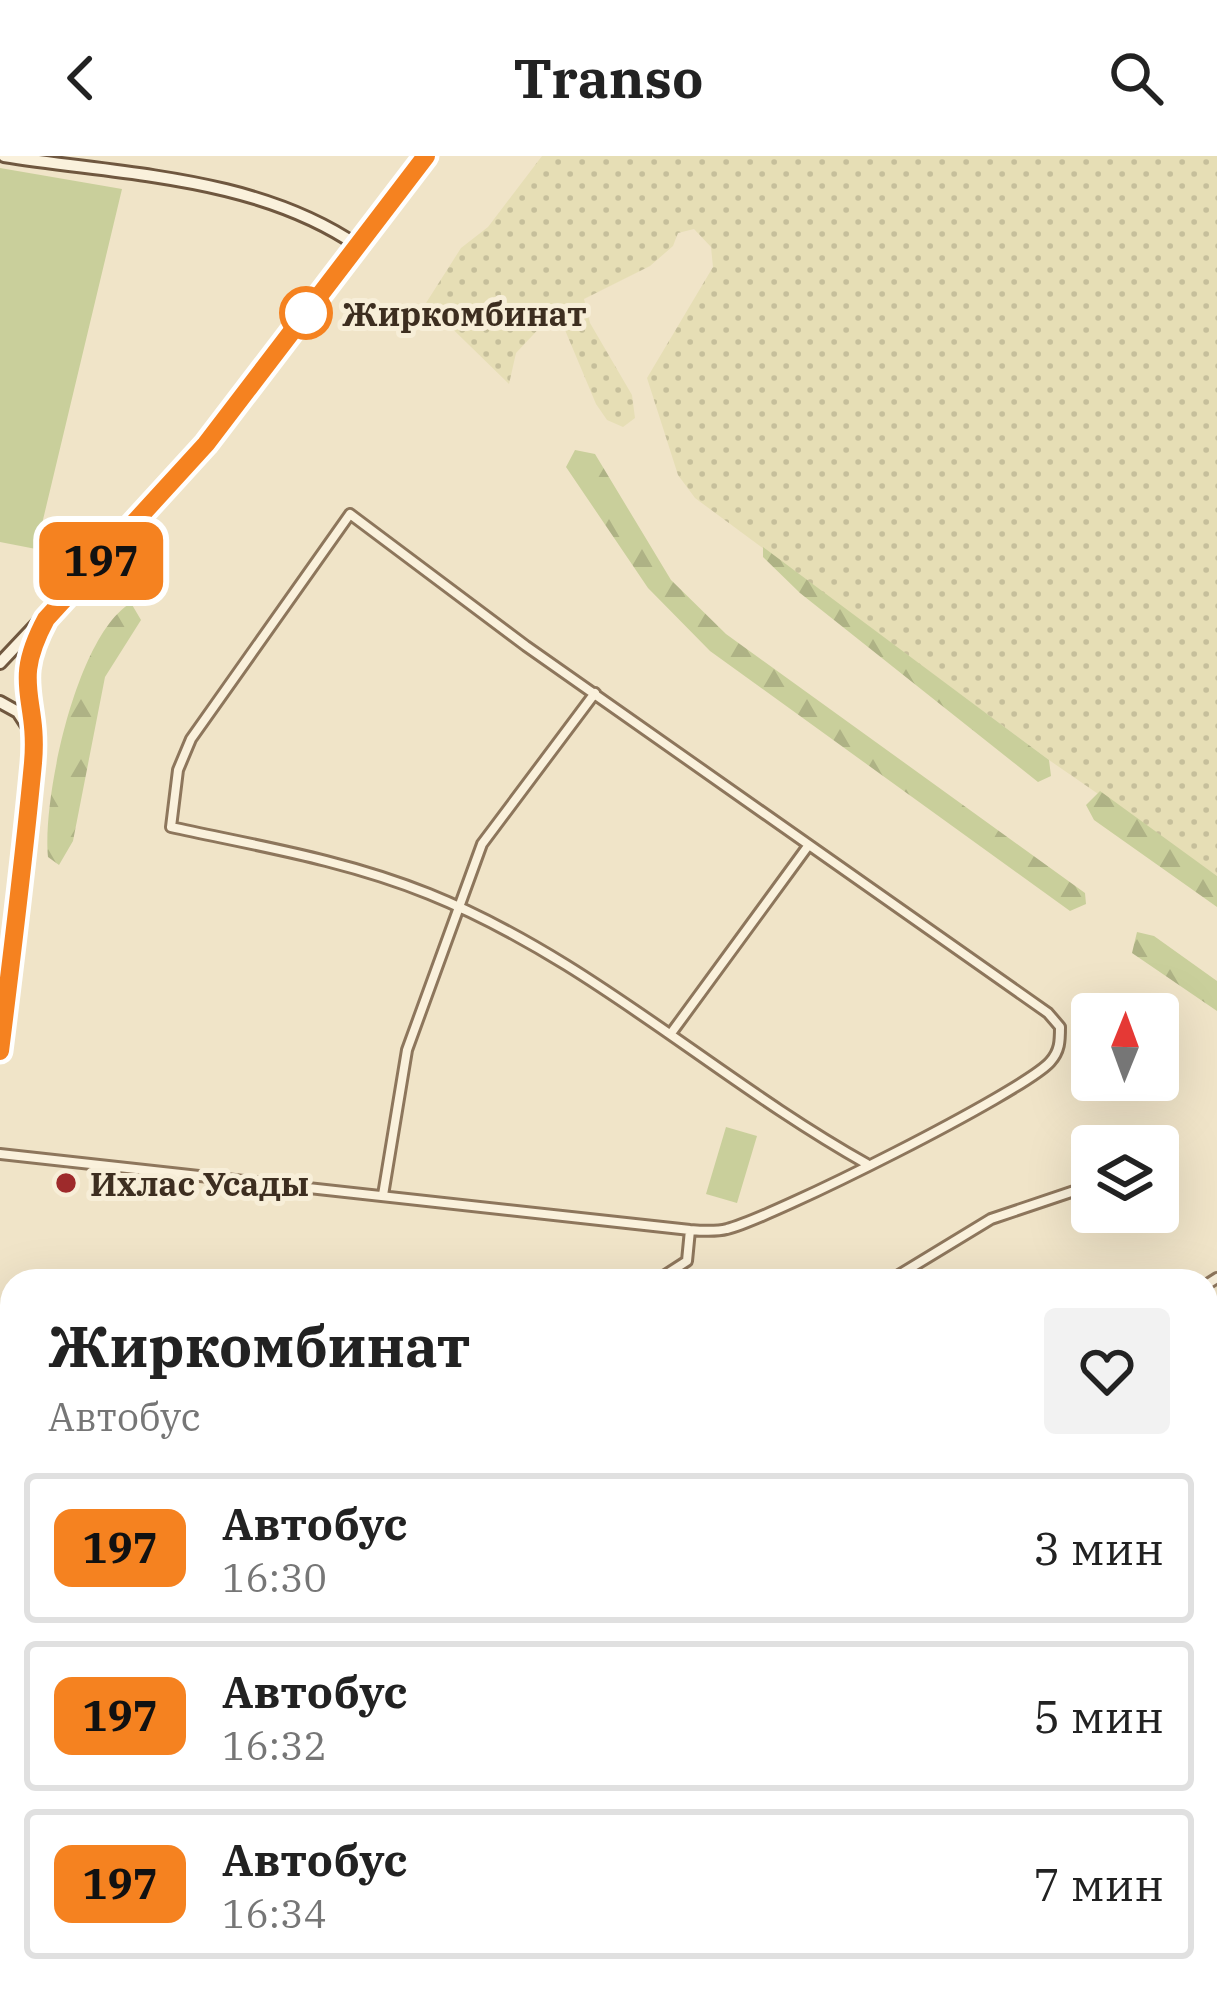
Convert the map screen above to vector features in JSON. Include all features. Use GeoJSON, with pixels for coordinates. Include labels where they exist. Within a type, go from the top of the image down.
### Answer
{"type":"FeatureCollection","features":[{"type":"Feature","properties":{"kind":"street"},"geometry":{"type":"LineString","coordinates":[[4,156],[260,197],[324,223],[358,246]]}},
{"type":"Feature","properties":{"kind":"street"},"geometry":{"type":"LineString","coordinates":[[0,663],[206,444],[426,156]]}},
{"type":"Feature","properties":{"kind":"street"},"geometry":{"type":"LineString","coordinates":[[0,1154],[690,1230],[727,1229],[867,1164],[1031,1076],[1060,1045],[1060,1027],[1048,1013],[808,846],[350,514],[190,739],[178,770],[171,826],[315,856],[457,907],[534,946],[672,1032],[867,1164]]}},
{"type":"Feature","properties":{"kind":"street"},"geometry":{"type":"LineString","coordinates":[[0,1051],[33,735],[25,662],[46,619]]}},
{"type":"Feature","properties":{"kind":"street"},"geometry":{"type":"LineString","coordinates":[[383,1195],[406,1050],[482,844],[595,693]]}},
{"type":"Feature","properties":{"kind":"street"},"geometry":{"type":"LineString","coordinates":[[0,702],[18,712],[33,735]]}},
{"type":"Feature","properties":{"kind":"street"},"geometry":{"type":"LineString","coordinates":[[672,1032],[808,846]]}},
{"type":"Feature","properties":{"kind":"street"},"geometry":{"type":"LineString","coordinates":[[909,1269],[991,1219],[1071,1192]]}},
{"type":"Feature","properties":{"kind":"street"},"geometry":{"type":"LineString","coordinates":[[676,1269],[687,1262],[690,1230]]}},
{"type":"Feature","properties":{"kind":"shaded area"},"geometry":{"type":"Polygon","coordinates":[[[542,156],[1217,156],[1217,876],[1049,760],[695,498],[678,475],[647,378],[713,267],[711,247],[694,229],[678,233],[673,246],[650,266],[584,299],[590,323],[632,395],[635,418],[623,427],[607,420],[596,404],[560,318],[548,319],[516,353],[509,384],[426,303],[461,248],[488,227],[542,156]]]}},
{"type":"Feature","properties":{"kind":"green space"},"geometry":{"type":"Polygon","coordinates":[[[0,168],[122,189],[36,549],[0,542],[0,168]]]}},
{"type":"Feature","properties":{"kind":"green space"},"geometry":{"type":"Polygon","coordinates":[[[575,450],[595,454],[671,580],[726,634],[1085,893],[1086,904],[1070,911],[710,651],[648,588],[566,467],[575,450]]]}},
{"type":"Feature","properties":{"kind":"green space"},"geometry":{"type":"Polygon","coordinates":[[[763,547],[1049,760],[1051,776],[1038,782],[800,593],[763,557],[763,547]]]}},
{"type":"Feature","properties":{"kind":"green space"},"geometry":{"type":"Polygon","coordinates":[[[131,603],[141,620],[105,677],[73,841],[59,865],[48,857],[48,830],[67,720],[94,647],[112,620],[131,603]]]}},
{"type":"Feature","properties":{"kind":"green space"},"geometry":{"type":"Polygon","coordinates":[[[1100,791],[1217,876],[1217,907],[1094,820],[1086,805],[1100,791]]]}},
{"type":"Feature","properties":{"kind":"green space"},"geometry":{"type":"Polygon","coordinates":[[[1137,932],[1154,936],[1217,981],[1217,1011],[1132,953],[1137,932]]]}},
{"type":"Feature","properties":{"kind":"green space"},"geometry":{"type":"Polygon","coordinates":[[[726,1127],[757,1136],[737,1203],[706,1194],[726,1127]]]}},
{"type":"Feature","properties":{"kind":"bus line","name":"197"},"geometry":{"type":"LineString","coordinates":[[0,1051],[33,760],[25,671],[30,648],[46,619],[235,408],[426,156]]}},
{"type":"Feature","properties":{"kind":"place","name":"Жиркомбинат"},"geometry":{"type":"Point","coordinates":[306,313]}},
{"type":"Feature","properties":{"kind":"place","name":"Ихлас Усады"},"geometry":{"type":"Point","coordinates":[66,1183]}}]}
